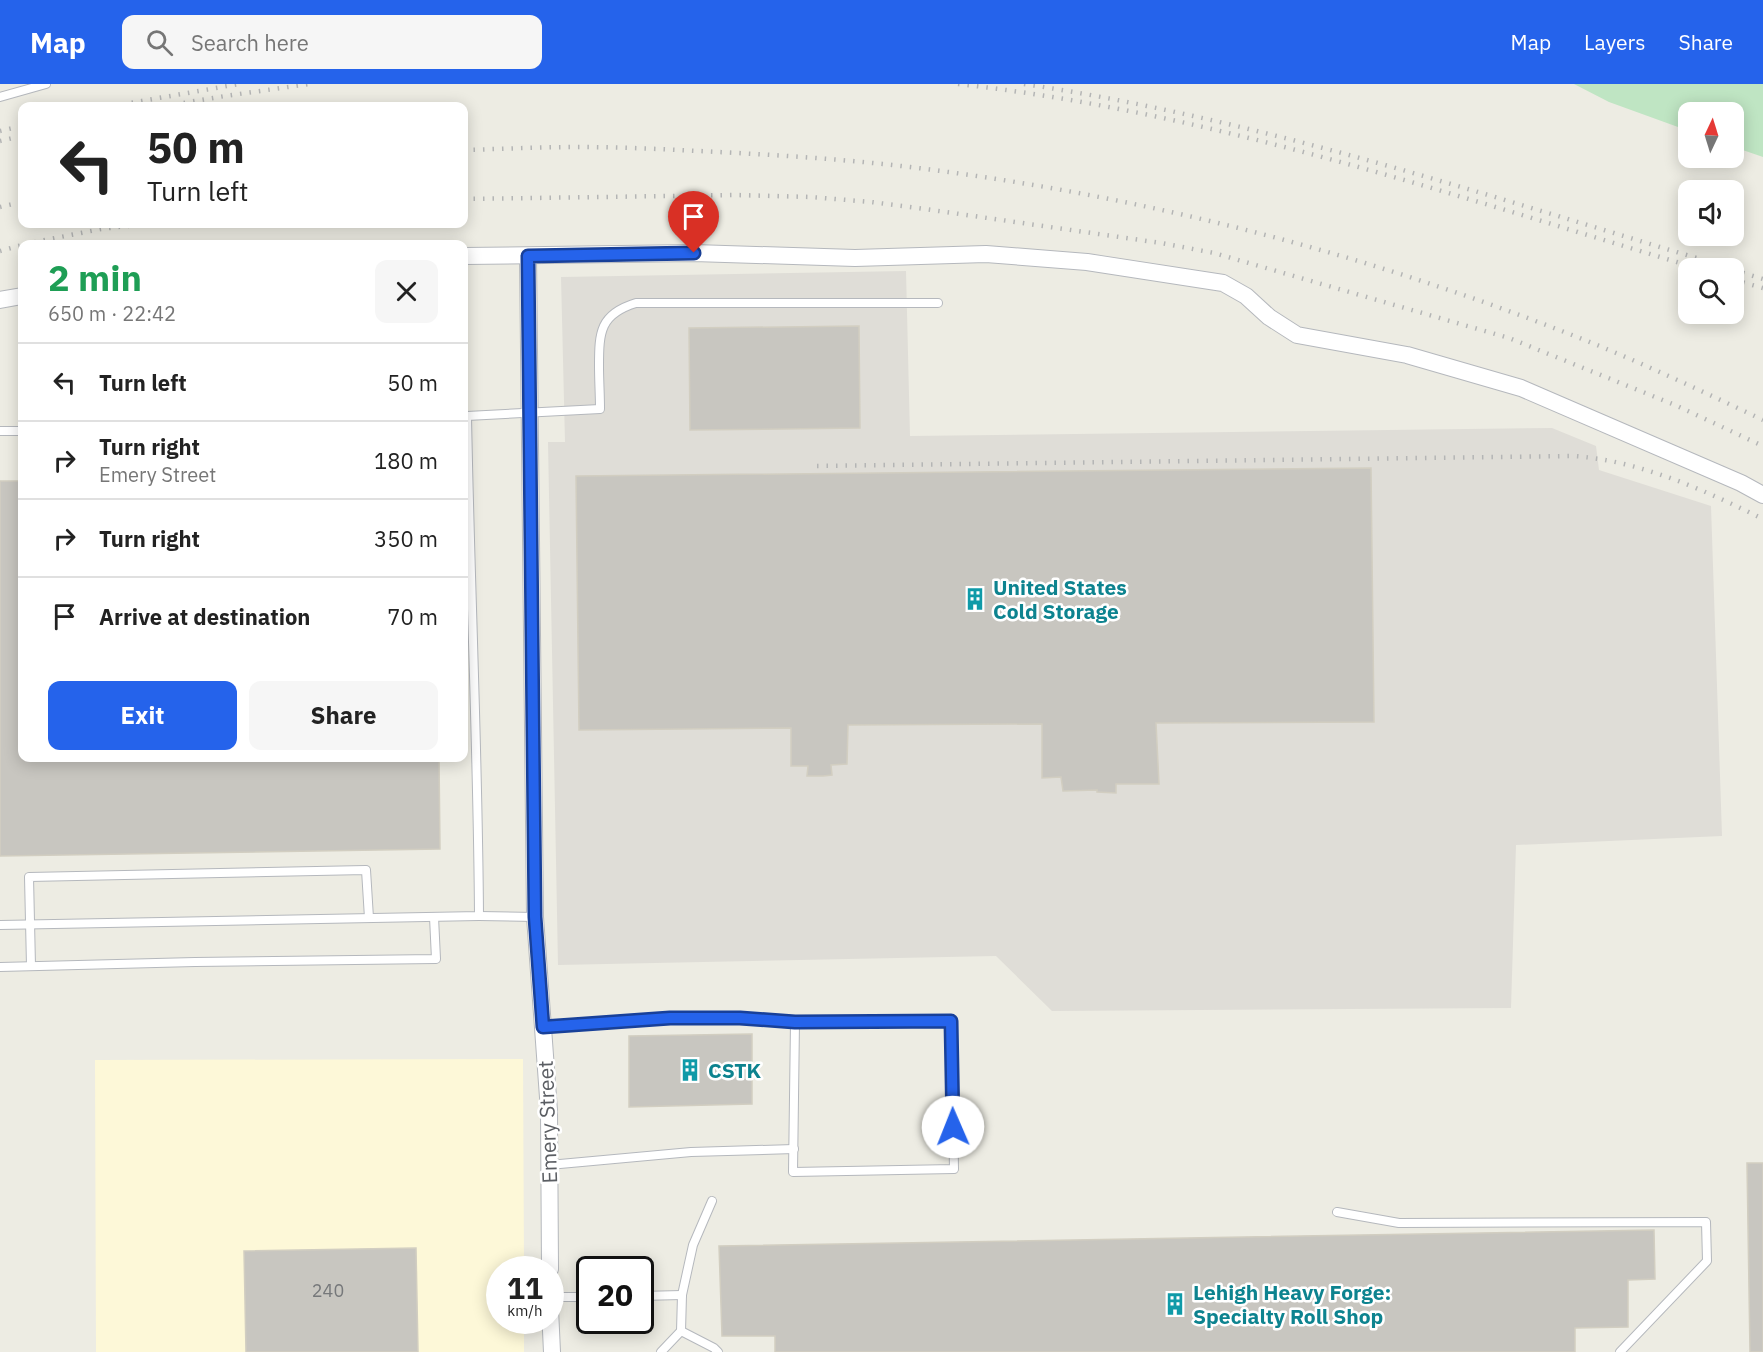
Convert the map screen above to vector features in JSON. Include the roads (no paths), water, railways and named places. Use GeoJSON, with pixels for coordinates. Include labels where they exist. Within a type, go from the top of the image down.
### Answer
{"type":"FeatureCollection","features":[{"type":"Feature","properties":{"kind":"street"},"geometry":{"type":"LineString","coordinates":[[468,255],[694,253],[855,258],[986,254],[1087,262],[1223,282],[1246,296],[1269,317],[1297,335],[1407,355],[1521,388],[1741,483],[1763,495]]}},
{"type":"Feature","properties":{"kind":"street","name":"Emery Street"},"geometry":{"type":"LineString","coordinates":[[528,256],[535,917],[549,1111],[550,1256]]}},
{"type":"Feature","properties":{"kind":"street"},"geometry":{"type":"LineString","coordinates":[[0,300],[18,297]]}},
{"type":"Feature","properties":{"kind":"street"},"geometry":{"type":"LineString","coordinates":[[551,1334],[552,1352]]}},
{"type":"Feature","properties":{"kind":"lane"},"geometry":{"type":"LineString","coordinates":[[0,97],[46,84]]}},
{"type":"Feature","properties":{"kind":"lane"},"geometry":{"type":"LineString","coordinates":[[468,416],[600,409],[599,343],[601,330],[609,318],[621,308],[636,303],[938,303]]}},
{"type":"Feature","properties":{"kind":"lane"},"geometry":{"type":"LineString","coordinates":[[0,431],[18,431]]}},
{"type":"Feature","properties":{"kind":"lane"},"geometry":{"type":"LineString","coordinates":[[468,516],[478,805],[479,916]]}},
{"type":"Feature","properties":{"kind":"lane"},"geometry":{"type":"LineString","coordinates":[[31,966],[29,877],[366,870],[369,918]]}},
{"type":"Feature","properties":{"kind":"lane"},"geometry":{"type":"LineString","coordinates":[[0,925],[434,916],[535,917]]}},
{"type":"Feature","properties":{"kind":"lane"},"geometry":{"type":"LineString","coordinates":[[0,967],[436,959],[434,916]]}},
{"type":"Feature","properties":{"kind":"lane"},"geometry":{"type":"LineString","coordinates":[[543,1027],[670,1018],[740,1018],[795,1022],[951,1021],[954,1169],[793,1172],[795,1022]]}},
{"type":"Feature","properties":{"kind":"lane"},"geometry":{"type":"LineString","coordinates":[[549,1165],[691,1152],[794,1149]]}},
{"type":"Feature","properties":{"kind":"lane"},"geometry":{"type":"LineString","coordinates":[[661,1352],[681,1331],[682,1295],[693,1245],[712,1202]]}},
{"type":"Feature","properties":{"kind":"lane"},"geometry":{"type":"LineString","coordinates":[[1337,1212],[1399,1223],[1706,1222],[1707,1261],[1620,1352]]}},
{"type":"Feature","properties":{"kind":"lane"},"geometry":{"type":"LineString","coordinates":[[654,1296],[682,1295]]}},
{"type":"Feature","properties":{"kind":"lane"},"geometry":{"type":"LineString","coordinates":[[681,1331],[718,1352]]}},
{"type":"Feature","properties":{"kind":"railway"},"geometry":{"type":"LineString","coordinates":[[136,102],[239,84]]}},
{"type":"Feature","properties":{"kind":"railway"},"geometry":{"type":"LineString","coordinates":[[189,102],[309,84]]}},
{"type":"Feature","properties":{"kind":"railway"},"geometry":{"type":"LineString","coordinates":[[958,84],[1052,97],[1146,114],[1239,136],[1423,186],[1678,262]]}},
{"type":"Feature","properties":{"kind":"railway"},"geometry":{"type":"LineString","coordinates":[[1024,84],[1114,99],[1292,140],[1468,189],[1697,258]]}},
{"type":"Feature","properties":{"kind":"railway"},"geometry":{"type":"LineString","coordinates":[[0,131],[18,127]]}},
{"type":"Feature","properties":{"kind":"railway"},"geometry":{"type":"LineString","coordinates":[[0,141],[18,137]]}},
{"type":"Feature","properties":{"kind":"railway"},"geometry":{"type":"LineString","coordinates":[[468,150],[608,147],[820,158],[941,171],[1109,199],[1275,237],[1438,286],[1597,345],[1763,420]]}},
{"type":"Feature","properties":{"kind":"railway"},"geometry":{"type":"LineString","coordinates":[[468,199],[736,195],[811,197],[918,208],[1161,243],[1214,253],[1509,338],[1675,405],[1763,446]]}},
{"type":"Feature","properties":{"kind":"railway"},"geometry":{"type":"LineString","coordinates":[[0,207],[18,203]]}},
{"type":"Feature","properties":{"kind":"railway"},"geometry":{"type":"LineString","coordinates":[[45,240],[110,228]]}},
{"type":"Feature","properties":{"kind":"railway"},"geometry":{"type":"LineString","coordinates":[[0,251],[18,246]]}},
{"type":"Feature","properties":{"kind":"railway"},"geometry":{"type":"LineString","coordinates":[[1744,273],[1763,279]]}},
{"type":"Feature","properties":{"kind":"railway"},"geometry":{"type":"LineString","coordinates":[[1744,283],[1763,288]]}},
{"type":"Feature","properties":{"kind":"railway"},"geometry":{"type":"LineString","coordinates":[[817,466],[1574,456],[1648,470],[1672,478],[1763,519]]}},
{"type":"Feature","properties":{"kind":"place","name":"United States Cold Storage"},"geometry":{"type":"Point","coordinates":[975,599]}},
{"type":"Feature","properties":{"kind":"place","name":"CSTK"},"geometry":{"type":"Point","coordinates":[690,1070]}},
{"type":"Feature","properties":{"kind":"place","name":"Lehigh Heavy Forge: Specialty Roll Shop"},"geometry":{"type":"Point","coordinates":[1175,1304]}}]}
